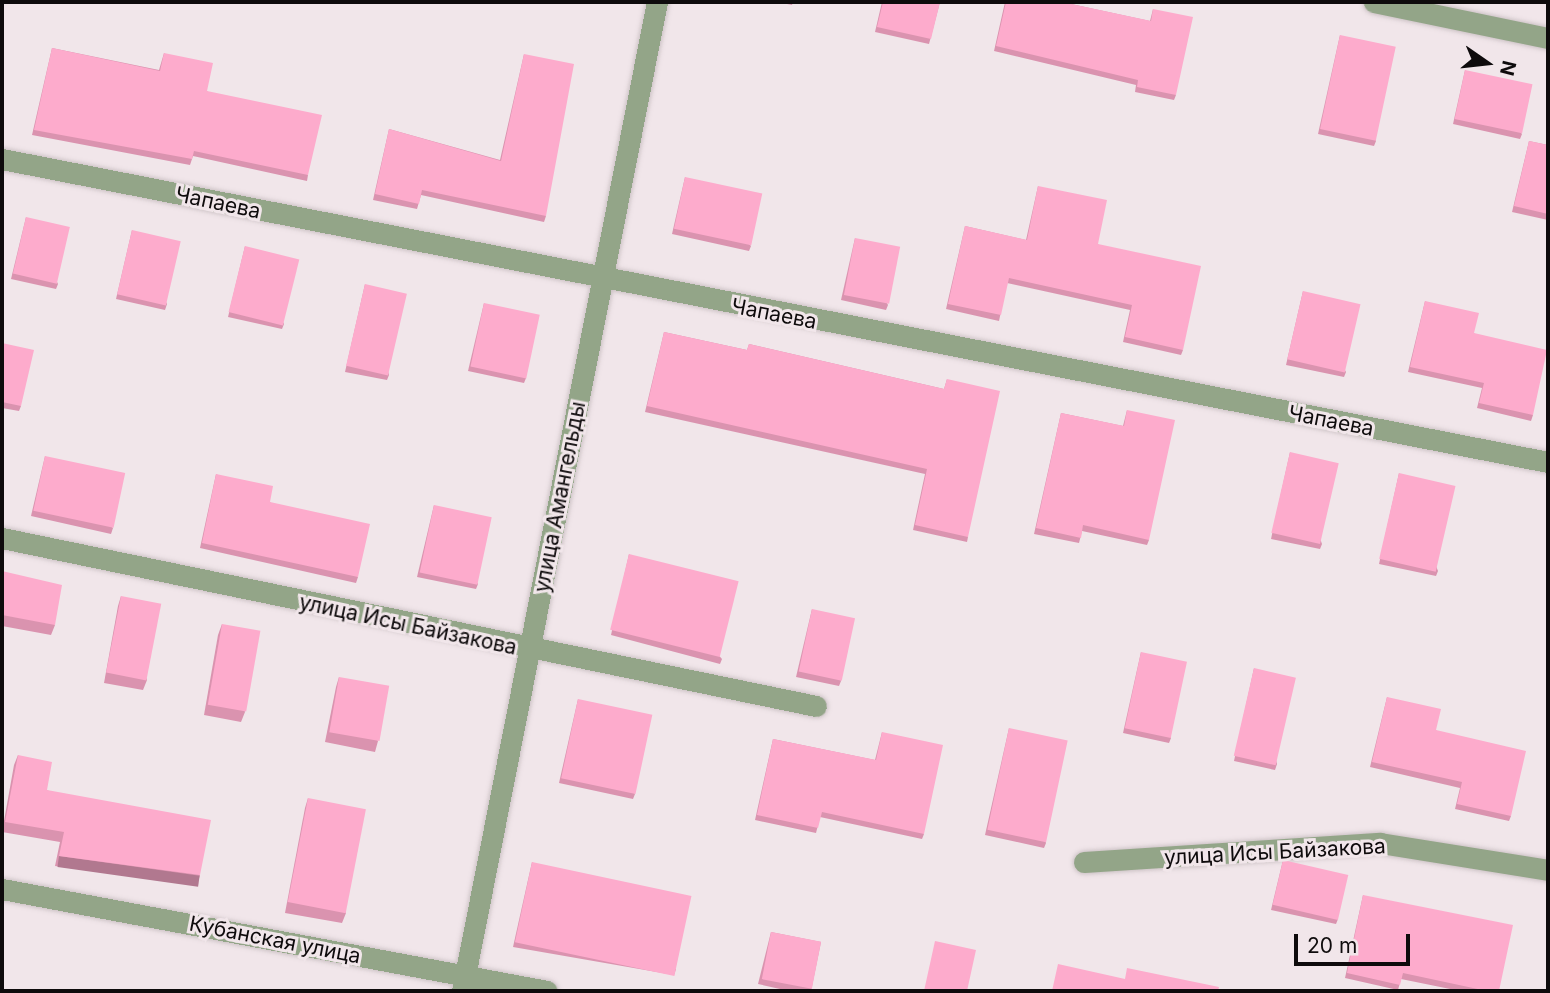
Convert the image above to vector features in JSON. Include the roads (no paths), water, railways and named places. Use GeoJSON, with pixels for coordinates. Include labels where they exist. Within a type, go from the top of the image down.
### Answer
{"type":"FeatureCollection","features":[{"type":"Feature","properties":{"kind":"street","name":"улица Амангельды"},"geometry":{"type":"LineString","coordinates":[[464,984],[657,2]]}},
{"type":"Feature","properties":{"kind":"street"},"geometry":{"type":"LineString","coordinates":[[1374,2],[1548,38]]}},
{"type":"Feature","properties":{"kind":"street","name":"Чапаева"},"geometry":{"type":"LineString","coordinates":[[2,159],[602,281],[1548,462]]}},
{"type":"Feature","properties":{"kind":"street","name":"улица Исы Байзакова"},"geometry":{"type":"LineString","coordinates":[[2,538],[530,650],[816,706]]}},
{"type":"Feature","properties":{"kind":"street","name":"улица Исы Байзакова"},"geometry":{"type":"LineString","coordinates":[[1084,862],[1380,843],[1548,870]]}},
{"type":"Feature","properties":{"kind":"street","name":"Кубанская улица"},"geometry":{"type":"LineString","coordinates":[[2,889],[464,984],[547,991]]}}]}
